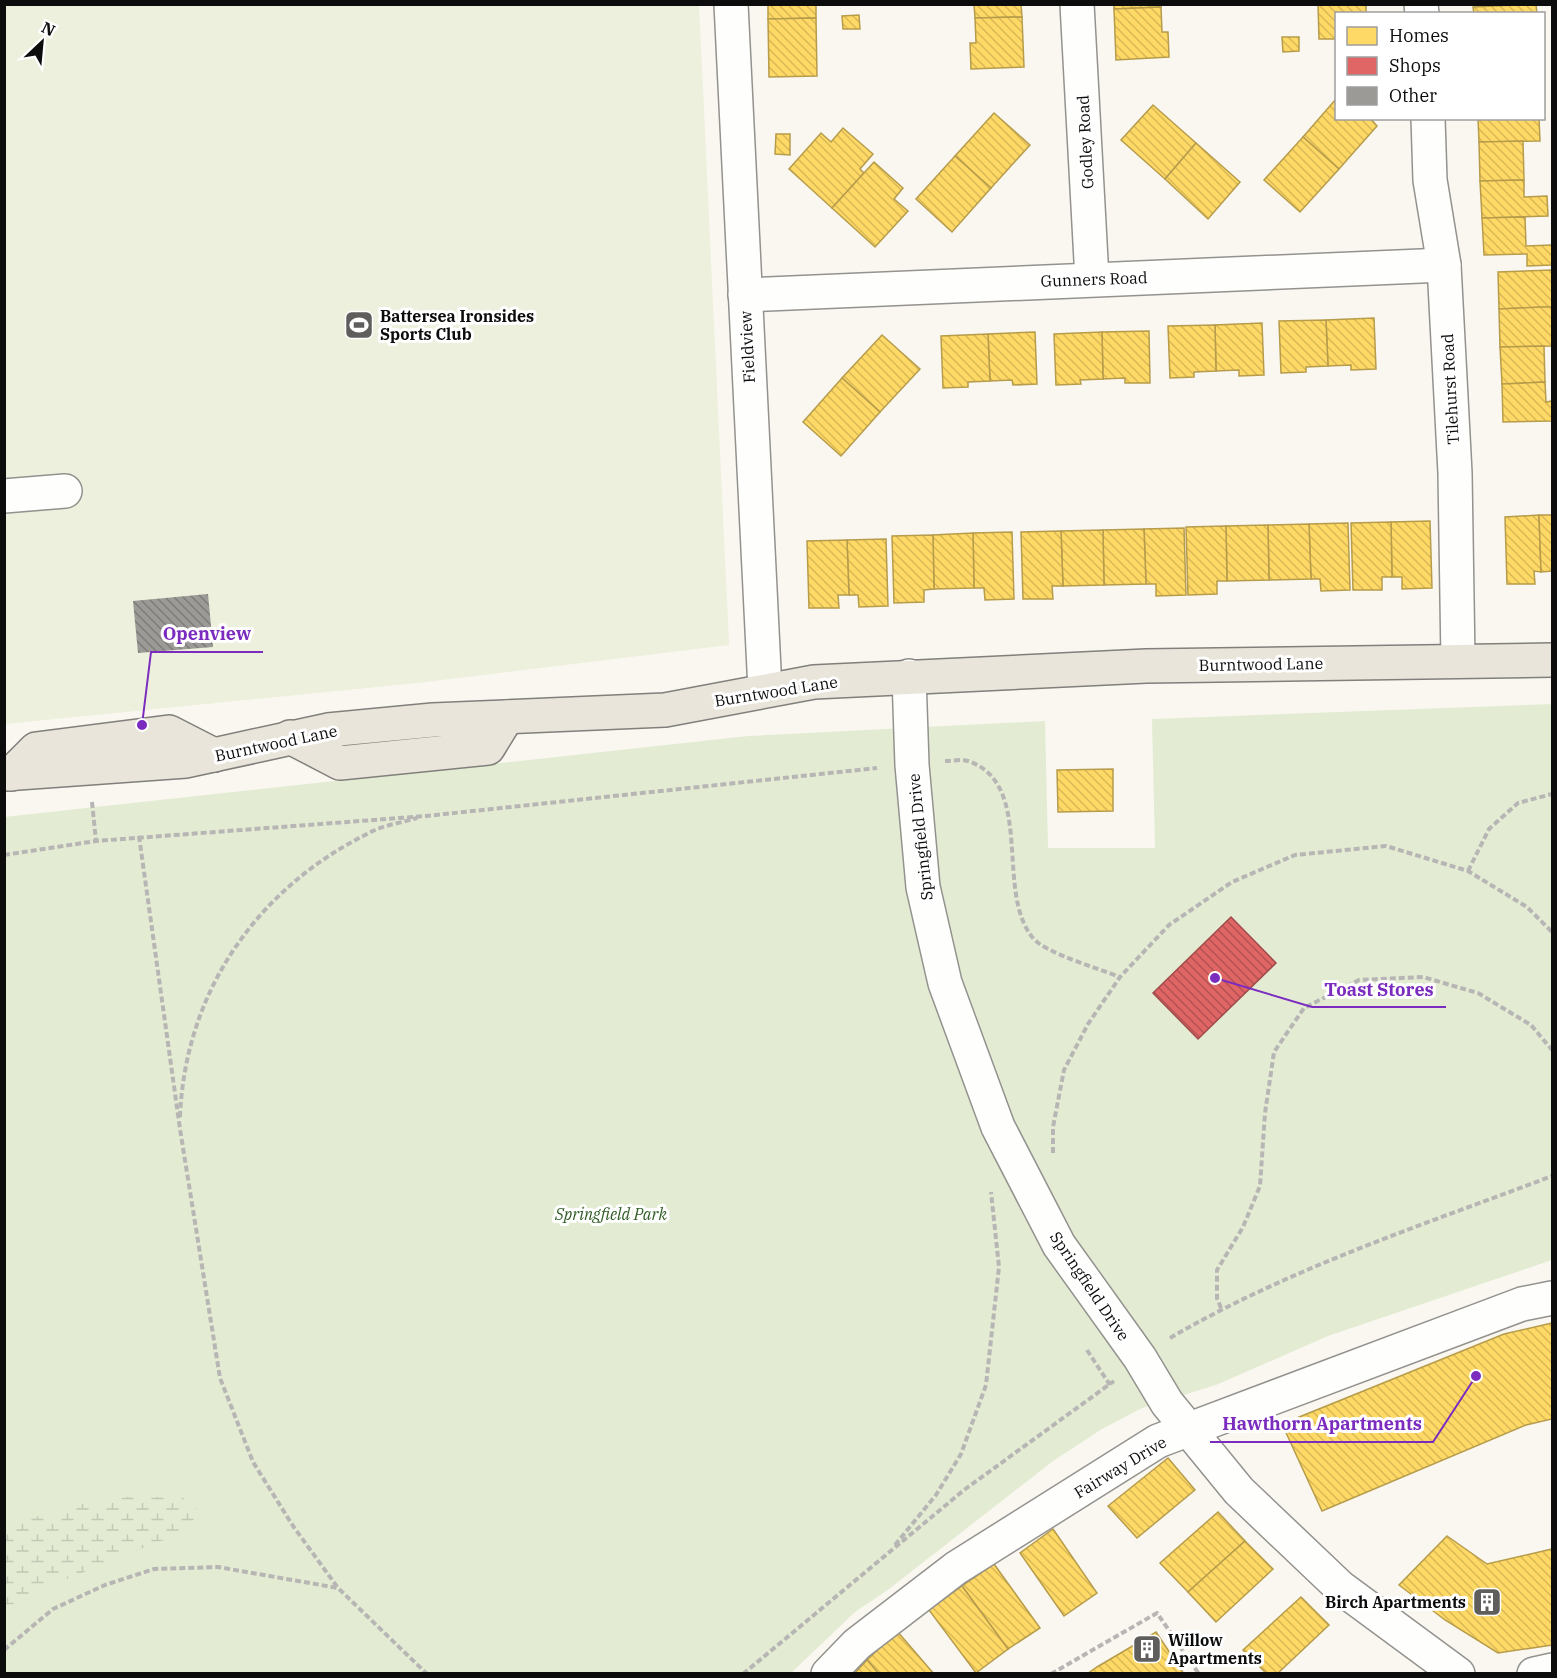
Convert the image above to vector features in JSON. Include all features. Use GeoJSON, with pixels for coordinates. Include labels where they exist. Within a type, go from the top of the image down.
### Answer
{"type":"FeatureCollection","features":[{"type":"Feature","properties":{"kind":"main road","name":"Burntwood Lane"},"geometry":{"type":"LineString","coordinates":[[8,774],[186,761],[290,737],[340,763],[488,748],[507,717],[665,710],[814,682],[1135,666],[1552,660]]}},
{"type":"Feature","properties":{"kind":"main road"},"geometry":{"type":"LineString","coordinates":[[8,774],[36,749],[169,732],[214,755]]}},
{"type":"Feature","properties":{"kind":"street","name":"Fieldview"},"geometry":{"type":"LineString","coordinates":[[730,4],[765,690]]}},
{"type":"Feature","properties":{"kind":"street","name":"Godley Road"},"geometry":{"type":"LineString","coordinates":[[1077,4],[1092,279]]}},
{"type":"Feature","properties":{"kind":"street","name":"Tilehurst Road"},"geometry":{"type":"LineString","coordinates":[[1428,120],[1430,180],[1444,265],[1455,474],[1458,661]]}},
{"type":"Feature","properties":{"kind":"street","name":"Gunners Road"},"geometry":{"type":"LineString","coordinates":[[745,295],[1444,265]]}},
{"type":"Feature","properties":{"kind":"street"},"geometry":{"type":"LineString","coordinates":[[4,495],[65,491]]}},
{"type":"Feature","properties":{"kind":"street","name":"Springfield Drive"},"geometry":{"type":"LineString","coordinates":[[909,676],[912,765],[923,887],[945,982],[998,1127],[1059,1245],[1140,1358],[1167,1403],[1239,1491],[1340,1587],[1458,1674]]}},
{"type":"Feature","properties":{"kind":"street","name":"Fairway Drive"},"geometry":{"type":"LineString","coordinates":[[828,1674],[857,1644],[956,1568],[1158,1441],[1522,1304],[1552,1298]]}},
{"type":"Feature","properties":{"kind":"street"},"geometry":{"type":"LineString","coordinates":[[1534,1674],[1552,1670]]}},
{"type":"Feature","properties":{"kind":"path"},"geometry":{"type":"LineString","coordinates":[[940,761],[968,760],[993,777],[1010,816],[1016,904],[1033,938],[1069,958],[1120,977]]}},
{"type":"Feature","properties":{"kind":"path"},"geometry":{"type":"LineString","coordinates":[[4,855],[96,841],[426,816],[884,767]]}},
{"type":"Feature","properties":{"kind":"path"},"geometry":{"type":"LineString","coordinates":[[1468,871],[1489,830],[1518,803],[1552,794]]}},
{"type":"Feature","properties":{"kind":"path"},"geometry":{"type":"LineString","coordinates":[[92,801],[96,841]]}},
{"type":"Feature","properties":{"kind":"path"},"geometry":{"type":"LineString","coordinates":[[180,1129],[182,1078],[194,1037],[218,975],[245,931],[284,889],[321,863],[370,832],[426,816]]}},
{"type":"Feature","properties":{"kind":"path"},"geometry":{"type":"LineString","coordinates":[[140,837],[180,1129],[220,1378],[254,1462],[293,1526],[338,1588],[427,1674]]}},
{"type":"Feature","properties":{"kind":"path"},"geometry":{"type":"LineString","coordinates":[[1053,1160],[1053,1127],[1064,1070],[1088,1024],[1120,977],[1178,919],[1232,882],[1295,855],[1386,846],[1468,871],[1527,908],[1552,932]]}},
{"type":"Feature","properties":{"kind":"path"},"geometry":{"type":"LineString","coordinates":[[1221,1308],[1216,1298],[1217,1270],[1243,1227],[1260,1186],[1265,1113],[1274,1052],[1304,1008],[1359,980],[1423,977],[1478,993],[1531,1025],[1552,1050]]}},
{"type":"Feature","properties":{"kind":"path"},"geometry":{"type":"LineString","coordinates":[[742,1674],[964,1490],[1110,1385],[1140,1358],[1221,1308],[1331,1259],[1552,1176]]}},
{"type":"Feature","properties":{"kind":"path"},"geometry":{"type":"LineString","coordinates":[[890,1551],[936,1495],[961,1454],[986,1385],[999,1267],[989,1181]]}},
{"type":"Feature","properties":{"kind":"path"},"geometry":{"type":"LineString","coordinates":[[4,1650],[53,1609],[105,1585],[154,1569],[218,1567],[338,1588]]}},
{"type":"Feature","properties":{"kind":"path"},"geometry":{"type":"LineString","coordinates":[[1051,1674],[1157,1613],[1199,1674]]}},
{"type":"Feature","properties":{"kind":"green space","name":"Battersea Ironsides Sports Club"},"geometry":{"type":"Polygon","coordinates":[[[5,5],[699,5],[729,645],[417,683],[5,724],[5,5]]]}},
{"type":"Feature","properties":{"kind":"green space","name":"Springfield Park"},"geometry":{"type":"Polygon","coordinates":[[[1552,704],[1552,1260],[1328,1336],[1216,1385],[1142,1408],[1102,1429],[1053,1461],[889,1589],[855,1612],[791,1673],[5,1673],[4,817],[748,736],[1045,721],[1048,848],[1155,848],[1152,719],[1552,704]]]}},
{"type":"Feature","properties":{"kind":"green space"},"geometry":{"type":"Polygon","coordinates":[[[134,1496],[183,1498],[197,1508],[198,1526],[37,1591],[5,1616],[5,1525],[83,1504],[134,1496]]]}},
{"type":"Feature","properties":{"kind":"building: Homes"},"geometry":{"type":"Polygon","coordinates":[[[768,4],[816,4],[816,18],[768,19],[768,4]]]}},
{"type":"Feature","properties":{"kind":"building: Homes"},"geometry":{"type":"Polygon","coordinates":[[[974,4],[1021,4],[1022,17],[975,18],[974,4]]]}},
{"type":"Feature","properties":{"kind":"building: Homes"},"geometry":{"type":"Polygon","coordinates":[[[1114,4],[1161,4],[1161,7],[1114,9],[1114,4]]]}},
{"type":"Feature","properties":{"kind":"building: Homes"},"geometry":{"type":"Polygon","coordinates":[[[1318,4],[1366,4],[1366,12],[1335,12],[1335,39],[1319,39],[1318,4]]]}},
{"type":"Feature","properties":{"kind":"building: Homes"},"geometry":{"type":"Polygon","coordinates":[[[1536,4],[1537,12],[1474,12],[1473,7],[1536,4]]]}},
{"type":"Feature","properties":{"kind":"building: Homes"},"geometry":{"type":"Polygon","coordinates":[[[1161,7],[1162,32],[1168,32],[1169,57],[1116,60],[1114,9],[1161,7]]]}},
{"type":"Feature","properties":{"kind":"building: Homes"},"geometry":{"type":"Polygon","coordinates":[[[859,15],[860,29],[843,29],[842,16],[859,15]]]}},
{"type":"Feature","properties":{"kind":"building: Homes"},"geometry":{"type":"Polygon","coordinates":[[[1022,17],[1024,67],[971,69],[970,43],[976,43],[975,18],[1022,17]]]}},
{"type":"Feature","properties":{"kind":"building: Homes"},"geometry":{"type":"Polygon","coordinates":[[[816,18],[817,76],[769,77],[768,19],[816,18]]]}},
{"type":"Feature","properties":{"kind":"building: Homes"},"geometry":{"type":"Polygon","coordinates":[[[1282,37],[1299,37],[1299,51],[1283,52],[1282,37]]]}},
{"type":"Feature","properties":{"kind":"building: Homes"},"geometry":{"type":"Polygon","coordinates":[[[1335,100],[1335,120],[1372,120],[1377,126],[1339,169],[1303,137],[1335,100]]]}},
{"type":"Feature","properties":{"kind":"building: Homes"},"geometry":{"type":"Polygon","coordinates":[[[1153,105],[1196,143],[1165,179],[1121,140],[1153,105]]]}},
{"type":"Feature","properties":{"kind":"building: Homes"},"geometry":{"type":"Polygon","coordinates":[[[994,113],[1030,145],[991,188],[955,156],[994,113]]]}},
{"type":"Feature","properties":{"kind":"building: Homes"},"geometry":{"type":"Polygon","coordinates":[[[1478,120],[1539,120],[1540,141],[1479,142],[1478,120]]]}},
{"type":"Feature","properties":{"kind":"building: Homes"},"geometry":{"type":"Polygon","coordinates":[[[843,128],[873,154],[860,169],[864,173],[832,208],[789,169],[821,133],[831,142],[843,128]]]}},
{"type":"Feature","properties":{"kind":"building: Homes"},"geometry":{"type":"Polygon","coordinates":[[[776,134],[790,134],[790,155],[775,154],[776,134]]]}},
{"type":"Feature","properties":{"kind":"building: Homes"},"geometry":{"type":"Polygon","coordinates":[[[1303,137],[1339,169],[1300,212],[1264,180],[1303,137]]]}},
{"type":"Feature","properties":{"kind":"building: Homes"},"geometry":{"type":"Polygon","coordinates":[[[1523,141],[1524,180],[1480,181],[1479,142],[1523,141]]]}},
{"type":"Feature","properties":{"kind":"building: Homes"},"geometry":{"type":"Polygon","coordinates":[[[1196,143],[1240,182],[1208,219],[1165,179],[1196,143]]]}},
{"type":"Feature","properties":{"kind":"building: Homes"},"geometry":{"type":"Polygon","coordinates":[[[955,156],[991,188],[952,232],[916,199],[955,156]]]}},
{"type":"Feature","properties":{"kind":"building: Homes"},"geometry":{"type":"Polygon","coordinates":[[[874,162],[903,188],[894,199],[908,211],[875,247],[832,208],[874,162]]]}},
{"type":"Feature","properties":{"kind":"building: Homes"},"geometry":{"type":"Polygon","coordinates":[[[1524,180],[1524,197],[1547,196],[1548,216],[1482,218],[1480,181],[1524,180]]]}},
{"type":"Feature","properties":{"kind":"building: Homes"},"geometry":{"type":"Polygon","coordinates":[[[1525,217],[1526,246],[1552,245],[1552,265],[1527,266],[1527,254],[1484,255],[1482,218],[1525,217]]]}},
{"type":"Feature","properties":{"kind":"building: Homes"},"geometry":{"type":"Polygon","coordinates":[[[1552,270],[1552,307],[1499,309],[1498,272],[1552,270]]]}},
{"type":"Feature","properties":{"kind":"building: Homes"},"geometry":{"type":"Polygon","coordinates":[[[1552,307],[1552,346],[1500,347],[1499,309],[1552,307]]]}},
{"type":"Feature","properties":{"kind":"building: Homes"},"geometry":{"type":"Polygon","coordinates":[[[1374,318],[1376,369],[1351,370],[1351,365],[1328,366],[1326,320],[1374,318]]]}},
{"type":"Feature","properties":{"kind":"building: Homes"},"geometry":{"type":"Polygon","coordinates":[[[1326,320],[1328,366],[1306,367],[1306,372],[1281,373],[1279,321],[1326,320]]]}},
{"type":"Feature","properties":{"kind":"building: Homes"},"geometry":{"type":"Polygon","coordinates":[[[1262,323],[1264,375],[1239,376],[1239,370],[1216,371],[1215,325],[1262,323]]]}},
{"type":"Feature","properties":{"kind":"building: Homes"},"geometry":{"type":"Polygon","coordinates":[[[1215,325],[1216,371],[1194,372],[1194,377],[1170,378],[1168,326],[1215,325]]]}},
{"type":"Feature","properties":{"kind":"building: Homes"},"geometry":{"type":"Polygon","coordinates":[[[1149,331],[1150,383],[1125,383],[1125,378],[1103,379],[1102,332],[1149,331]]]}},
{"type":"Feature","properties":{"kind":"building: Homes"},"geometry":{"type":"Polygon","coordinates":[[[1035,332],[1037,384],[1013,385],[1012,380],[990,381],[988,334],[1035,332]]]}},
{"type":"Feature","properties":{"kind":"building: Homes"},"geometry":{"type":"Polygon","coordinates":[[[1102,332],[1103,379],[1080,380],[1081,384],[1056,385],[1054,334],[1102,332]]]}},
{"type":"Feature","properties":{"kind":"building: Homes"},"geometry":{"type":"Polygon","coordinates":[[[988,334],[990,381],[968,382],[968,387],[943,388],[941,336],[988,334]]]}},
{"type":"Feature","properties":{"kind":"building: Homes"},"geometry":{"type":"Polygon","coordinates":[[[882,335],[920,369],[880,412],[842,378],[882,335]]]}},
{"type":"Feature","properties":{"kind":"building: Homes"},"geometry":{"type":"Polygon","coordinates":[[[1544,346],[1545,382],[1502,384],[1500,347],[1544,346]]]}},
{"type":"Feature","properties":{"kind":"building: Homes"},"geometry":{"type":"Polygon","coordinates":[[[842,378],[880,412],[841,456],[803,422],[842,378]]]}},
{"type":"Feature","properties":{"kind":"building: Homes"},"geometry":{"type":"Polygon","coordinates":[[[1545,382],[1546,402],[1552,401],[1552,421],[1503,422],[1502,384],[1545,382]]]}},
{"type":"Feature","properties":{"kind":"building: Homes"},"geometry":{"type":"Polygon","coordinates":[[[1539,515],[1541,572],[1534,571],[1535,584],[1507,584],[1505,517],[1539,515]]]}},
{"type":"Feature","properties":{"kind":"building: Homes"},"geometry":{"type":"Polygon","coordinates":[[[1539,515],[1552,515],[1552,571],[1541,572],[1539,515]]]}},
{"type":"Feature","properties":{"kind":"building: Homes"},"geometry":{"type":"Polygon","coordinates":[[[1430,521],[1432,588],[1402,589],[1402,577],[1392,577],[1391,522],[1430,521]]]}},
{"type":"Feature","properties":{"kind":"building: Homes"},"geometry":{"type":"Polygon","coordinates":[[[1391,522],[1392,577],[1382,577],[1382,590],[1353,590],[1351,523],[1391,522]]]}},
{"type":"Feature","properties":{"kind":"building: Homes"},"geometry":{"type":"Polygon","coordinates":[[[1348,523],[1350,590],[1321,591],[1320,579],[1311,579],[1309,524],[1348,523]]]}},
{"type":"Feature","properties":{"kind":"building: Homes"},"geometry":{"type":"Polygon","coordinates":[[[1309,524],[1311,579],[1269,580],[1268,525],[1309,524]]]}},
{"type":"Feature","properties":{"kind":"building: Homes"},"geometry":{"type":"Polygon","coordinates":[[[1268,525],[1269,580],[1227,581],[1226,526],[1268,525]]]}},
{"type":"Feature","properties":{"kind":"building: Homes"},"geometry":{"type":"Polygon","coordinates":[[[1226,526],[1227,581],[1217,581],[1217,594],[1188,595],[1186,527],[1226,526]]]}},
{"type":"Feature","properties":{"kind":"building: Homes"},"geometry":{"type":"Polygon","coordinates":[[[1184,528],[1186,595],[1156,596],[1156,584],[1146,584],[1144,529],[1184,528]]]}},
{"type":"Feature","properties":{"kind":"building: Homes"},"geometry":{"type":"Polygon","coordinates":[[[1144,529],[1146,584],[1104,585],[1103,530],[1144,529]]]}},
{"type":"Feature","properties":{"kind":"building: Homes"},"geometry":{"type":"Polygon","coordinates":[[[1103,530],[1104,585],[1063,586],[1061,531],[1103,530]]]}},
{"type":"Feature","properties":{"kind":"building: Homes"},"geometry":{"type":"Polygon","coordinates":[[[1061,531],[1063,586],[1052,586],[1053,599],[1023,599],[1021,532],[1061,531]]]}},
{"type":"Feature","properties":{"kind":"building: Homes"},"geometry":{"type":"Polygon","coordinates":[[[1012,532],[1014,599],[985,600],[984,588],[974,588],[973,533],[1012,532]]]}},
{"type":"Feature","properties":{"kind":"building: Homes"},"geometry":{"type":"Polygon","coordinates":[[[973,533],[974,588],[934,589],[933,535],[973,533]]]}},
{"type":"Feature","properties":{"kind":"building: Homes"},"geometry":{"type":"Polygon","coordinates":[[[933,535],[934,589],[924,590],[924,602],[894,603],[892,536],[933,535]]]}},
{"type":"Feature","properties":{"kind":"building: Homes"},"geometry":{"type":"Polygon","coordinates":[[[886,539],[888,606],[859,607],[858,595],[849,595],[847,540],[886,539]]]}},
{"type":"Feature","properties":{"kind":"building: Homes"},"geometry":{"type":"Polygon","coordinates":[[[847,540],[849,595],[838,595],[839,608],[809,608],[807,541],[847,540]]]}},
{"type":"Feature","properties":{"kind":"building: Homes"},"geometry":{"type":"Polygon","coordinates":[[[1113,769],[1113,811],[1058,812],[1057,770],[1113,769]]]}},
{"type":"Feature","properties":{"kind":"building: Homes"},"geometry":{"type":"Polygon","coordinates":[[[1552,1323],[1552,1419],[1526,1425],[1322,1511],[1282,1424],[1504,1334],[1552,1323]]]}},
{"type":"Feature","properties":{"kind":"building: Homes"},"geometry":{"type":"Polygon","coordinates":[[[1168,1458],[1195,1490],[1137,1538],[1108,1506],[1168,1458]]]}},
{"type":"Feature","properties":{"kind":"building: Homes"},"geometry":{"type":"Polygon","coordinates":[[[1218,1512],[1245,1541],[1188,1592],[1160,1563],[1218,1512]]]}},
{"type":"Feature","properties":{"kind":"building: Homes"},"geometry":{"type":"Polygon","coordinates":[[[1053,1529],[1097,1593],[1064,1616],[1020,1553],[1053,1529]]]}},
{"type":"Feature","properties":{"kind":"building: Homes","name":"Birch Apartments"},"geometry":{"type":"Polygon","coordinates":[[[1447,1536],[1487,1564],[1552,1549],[1552,1645],[1498,1653],[1445,1620],[1399,1585],[1447,1536]]]}},
{"type":"Feature","properties":{"kind":"building: Homes"},"geometry":{"type":"Polygon","coordinates":[[[1245,1541],[1273,1569],[1216,1622],[1188,1592],[1245,1541]]]}},
{"type":"Feature","properties":{"kind":"building: Homes"},"geometry":{"type":"Polygon","coordinates":[[[994,1564],[1040,1628],[1008,1649],[962,1586],[994,1564]]]}},
{"type":"Feature","properties":{"kind":"building: Homes"},"geometry":{"type":"Polygon","coordinates":[[[962,1586],[1008,1649],[976,1673],[929,1610],[962,1586]]]}},
{"type":"Feature","properties":{"kind":"building: Homes"},"geometry":{"type":"Polygon","coordinates":[[[1301,1597],[1329,1625],[1277,1674],[1267,1674],[1243,1650],[1301,1597]]]}},
{"type":"Feature","properties":{"kind":"building: Homes"},"geometry":{"type":"Polygon","coordinates":[[[897,1631],[934,1674],[879,1674],[867,1660],[897,1631]]]}},
{"type":"Feature","properties":{"kind":"building: Homes","name":"Willow Apartments"},"geometry":{"type":"Polygon","coordinates":[[[1156,1632],[1184,1674],[1087,1674],[1097,1667],[1156,1632]]]}},
{"type":"Feature","properties":{"kind":"building: Homes"},"geometry":{"type":"Polygon","coordinates":[[[867,1660],[879,1674],[854,1674],[867,1660]]]}},
{"type":"Feature","properties":{"kind":"building: Shops"},"geometry":{"type":"Polygon","coordinates":[[[1231,917],[1276,963],[1198,1039],[1153,993],[1231,917]]]}},
{"type":"Feature","properties":{"kind":"building: Other"},"geometry":{"type":"Polygon","coordinates":[[[208,594],[213,647],[138,653],[133,601],[208,594]]]}},
{"type":"Feature","properties":{"kind":"place","name":"Battersea Ironsides Sports Club"},"geometry":{"type":"Point","coordinates":[359,325]}},
{"type":"Feature","properties":{"kind":"place","name":"Openview"},"geometry":{"type":"Point","coordinates":[142,725]}},
{"type":"Feature","properties":{"kind":"place","name":"Toast Stores"},"geometry":{"type":"Point","coordinates":[1215,978]}},
{"type":"Feature","properties":{"kind":"place","name":"Hawthorn Apartments"},"geometry":{"type":"Point","coordinates":[1476,1376]}},
{"type":"Feature","properties":{"kind":"place","name":"Birch Apartments"},"geometry":{"type":"Point","coordinates":[1487,1602]}},
{"type":"Feature","properties":{"kind":"place","name":"Willow Apartments"},"geometry":{"type":"Point","coordinates":[1147,1649]}}]}
